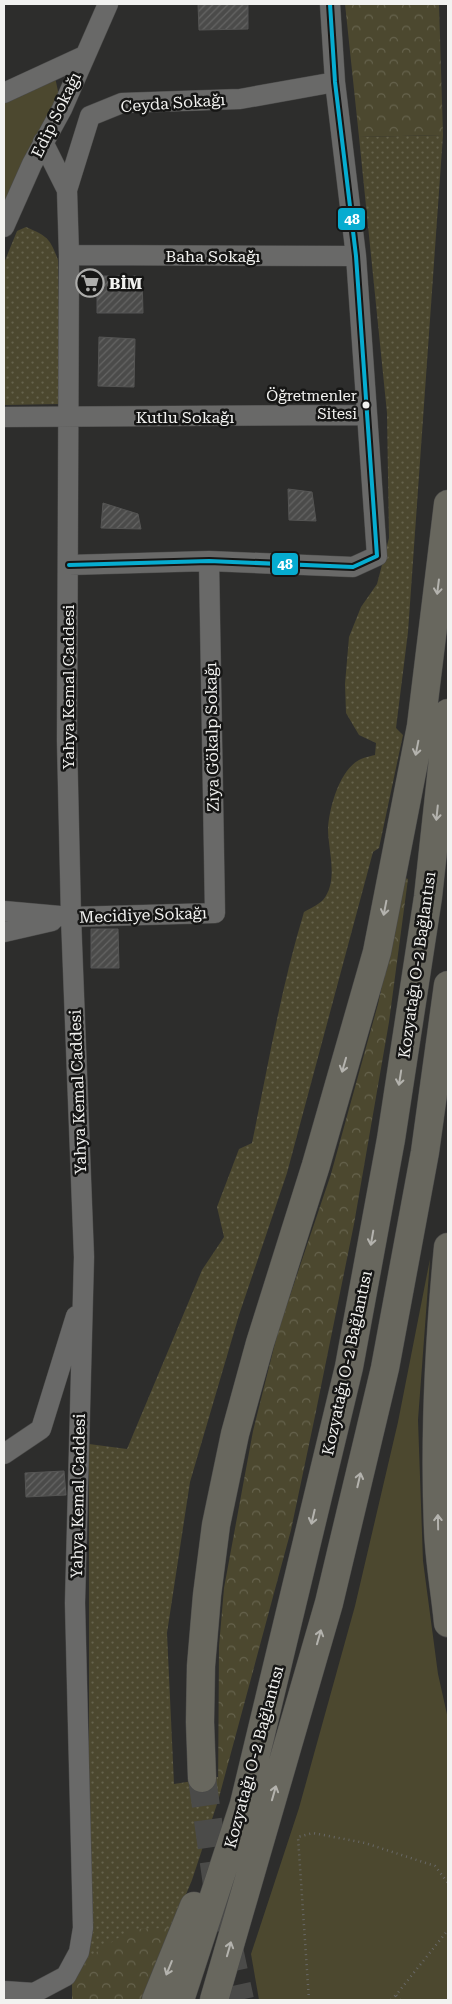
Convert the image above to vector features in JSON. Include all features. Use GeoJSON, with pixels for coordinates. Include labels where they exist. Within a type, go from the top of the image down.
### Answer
{"type":"FeatureCollection","features":[{"type":"Feature","properties":{"kind":"highway"},"geometry":{"type":"LineString","coordinates":[[202,1778],[201,1666],[207,1595],[218,1516],[235,1434],[260,1343],[316,1165],[377,952],[421,726],[448,504]]}},
{"type":"Feature","properties":{"kind":"highway","name":"Kozyatağı O-2 Bağlantısı"},"geometry":{"type":"LineString","coordinates":[[180,2000],[244,1804],[349,1367],[391,1139],[428,897],[448,713]]}},
{"type":"Feature","properties":{"kind":"highway","name":"Kozyatağı O-2 Bağlantısı"},"geometry":{"type":"LineString","coordinates":[[214,2000],[329,1603],[385,1368],[425,1152],[448,985]]}},
{"type":"Feature","properties":{"kind":"highway"},"geometry":{"type":"LineString","coordinates":[[448,1247],[441,1319],[437,1398],[437,1476],[438,1530],[448,1622]]}},
{"type":"Feature","properties":{"kind":"highway"},"geometry":{"type":"LineString","coordinates":[[156,2000],[202,1886],[288,1625]]}},
{"type":"Feature","properties":{"kind":"street","name":"Edip Sokağı"},"geometry":{"type":"LineString","coordinates":[[4,227],[9,208],[62,109],[108,4]]}},
{"type":"Feature","properties":{"kind":"street"},"geometry":{"type":"LineString","coordinates":[[69,565],[209,561],[353,567],[377,556],[356,256],[335,82],[330,4]]}},
{"type":"Feature","properties":{"kind":"street"},"geometry":{"type":"LineString","coordinates":[[4,93],[84,56]]}},
{"type":"Feature","properties":{"kind":"street","name":"Ceyda Sokağı"},"geometry":{"type":"LineString","coordinates":[[67,190],[90,116],[122,103],[240,98],[335,82]]}},
{"type":"Feature","properties":{"kind":"street","name":"Yahya Kemal Caddesi"},"geometry":{"type":"LineString","coordinates":[[4,1991],[34,1993],[66,1976],[80,1952],[83,1928],[75,1603],[84,1257],[71,917],[67,741],[70,417],[69,255],[67,190],[43,142]]}},
{"type":"Feature","properties":{"kind":"street","name":"Baha Sokağı"},"geometry":{"type":"LineString","coordinates":[[69,255],[356,256]]}},
{"type":"Feature","properties":{"kind":"street","name":"Kutlu Sokağı"},"geometry":{"type":"LineString","coordinates":[[4,417],[366,415]]}},
{"type":"Feature","properties":{"kind":"street","name":"Ziya Gökalp Sokağı"},"geometry":{"type":"LineString","coordinates":[[209,561],[215,913]]}},
{"type":"Feature","properties":{"kind":"street"},"geometry":{"type":"LineString","coordinates":[[4,910],[71,917]]}},
{"type":"Feature","properties":{"kind":"street","name":"Mecidiye Sokağı"},"geometry":{"type":"LineString","coordinates":[[71,917],[215,913]]}},
{"type":"Feature","properties":{"kind":"street"},"geometry":{"type":"LineString","coordinates":[[4,932],[71,917]]}},
{"type":"Feature","properties":{"kind":"street"},"geometry":{"type":"LineString","coordinates":[[4,1454],[41,1429],[83,1292]]}},
{"type":"Feature","properties":{"kind":"path"},"geometry":{"type":"LineString","coordinates":[[308,2000],[298,1837],[313,1833],[365,1843],[435,1866],[448,1883]]}},
{"type":"Feature","properties":{"kind":"path"},"geometry":{"type":"LineString","coordinates":[[391,2000],[448,1930]]}},
{"type":"Feature","properties":{"kind":"path"},"geometry":{"type":"LineString","coordinates":[[396,1995],[400,2000]]}},
{"type":"Feature","properties":{"kind":"green space"},"geometry":{"type":"Polygon","coordinates":[[[345,4],[439,4],[443,135],[359,137],[345,4]]]}},
{"type":"Feature","properties":{"kind":"green space"},"geometry":{"type":"Polygon","coordinates":[[[54,72],[59,96],[11,198],[4,202],[4,98],[54,72]]]}},
{"type":"Feature","properties":{"kind":"green space"},"geometry":{"type":"Polygon","coordinates":[[[443,135],[408,632],[396,728],[403,735],[379,848],[373,852],[287,1173],[239,1315],[190,1482],[167,1633],[174,1784],[218,1777],[218,1801],[192,1880],[172,1928],[72,1968],[72,1933],[87,1938],[89,1919],[89,1444],[127,1449],[202,1270],[224,1237],[217,1207],[239,1149],[252,1143],[282,998],[304,912],[323,900],[331,884],[332,865],[328,829],[333,800],[347,771],[363,758],[375,755],[376,743],[359,735],[346,713],[345,684],[349,637],[361,607],[377,584],[389,538],[387,413],[359,137],[443,135]]]}},
{"type":"Feature","properties":{"kind":"green space"},"geometry":{"type":"Polygon","coordinates":[[[26,227],[39,233],[50,242],[58,260],[61,404],[4,405],[4,263],[17,231],[26,227]]]}},
{"type":"Feature","properties":{"kind":"green space"},"geometry":{"type":"Polygon","coordinates":[[[405,878],[408,879],[389,1022],[354,1224],[291,1530],[218,1801],[219,1646],[224,1588],[253,1431],[278,1331],[331,1174],[378,1004],[405,878]]]}},
{"type":"Feature","properties":{"kind":"green space"},"geometry":{"type":"Polygon","coordinates":[[[430,1259],[418,1420],[423,1561],[438,1674],[448,1719],[448,2000],[259,2000],[251,1954],[299,1808],[355,1606],[398,1422],[430,1259]]]}},
{"type":"Feature","properties":{"kind":"green space"},"geometry":{"type":"Polygon","coordinates":[[[172,1928],[142,2000],[72,2000],[72,1968],[132,1929],[172,1928]]]}},
{"type":"Feature","properties":{"kind":"building"},"geometry":{"type":"Polygon","coordinates":[[[198,4],[248,4],[248,29],[199,30],[198,4]]]}},
{"type":"Feature","properties":{"kind":"building"},"geometry":{"type":"Polygon","coordinates":[[[97,276],[142,276],[143,313],[97,313],[97,276]]]}},
{"type":"Feature","properties":{"kind":"building"},"geometry":{"type":"Polygon","coordinates":[[[99,337],[135,339],[134,387],[98,386],[99,337]]]}},
{"type":"Feature","properties":{"kind":"building"},"geometry":{"type":"Polygon","coordinates":[[[288,489],[312,492],[316,521],[289,520],[288,489]]]}},
{"type":"Feature","properties":{"kind":"building"},"geometry":{"type":"Polygon","coordinates":[[[103,503],[138,514],[141,529],[101,528],[103,503]]]}},
{"type":"Feature","properties":{"kind":"building"},"geometry":{"type":"Polygon","coordinates":[[[91,929],[118,929],[119,968],[91,968],[91,929]]]}},
{"type":"Feature","properties":{"kind":"building"},"geometry":{"type":"Polygon","coordinates":[[[64,1471],[66,1495],[26,1497],[25,1473],[64,1471]]]}},
{"type":"Feature","properties":{"kind":"tunnel"},"geometry":{"type":"LineString","coordinates":[[202,1778],[220,1906],[240,2000]]}},
{"type":"Feature","properties":{"kind":"transit line","name":"48"},"geometry":{"type":"LineString","coordinates":[[69,565],[209,561],[353,567],[377,556],[356,256],[335,82],[330,4]]}},
{"type":"Feature","properties":{"kind":"place","name":"BİM"},"geometry":{"type":"Point","coordinates":[90,283]}},
{"type":"Feature","properties":{"kind":"place","name":"Öğretmenler Sitesi"},"geometry":{"type":"Point","coordinates":[366,405]}}]}
